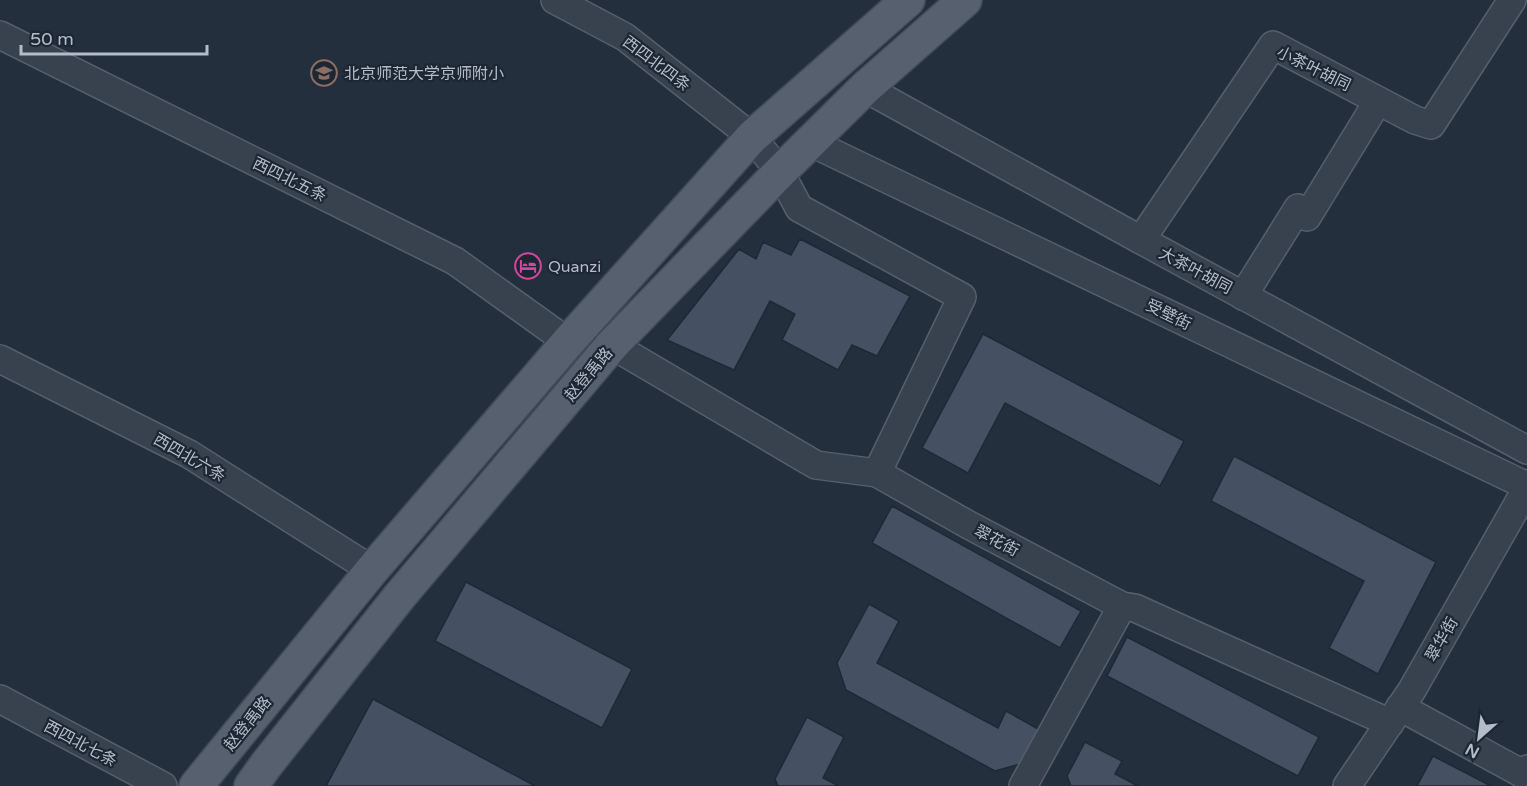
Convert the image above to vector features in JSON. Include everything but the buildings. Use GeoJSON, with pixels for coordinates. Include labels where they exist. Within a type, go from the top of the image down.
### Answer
{"type":"FeatureCollection","features":[{"type":"Feature","properties":{"kind":"main road","name":"赵登禹路"},"geometry":{"type":"LineString","coordinates":[[196,786],[372,570],[568,342],[752,137],[908,0]]}},
{"type":"Feature","properties":{"kind":"main road","name":"赵登禹路"},"geometry":{"type":"LineString","coordinates":[[251,786],[399,597],[612,345],[810,142],[866,88],[965,0]]}},
{"type":"Feature","properties":{"kind":"street","name":"西四北四条"},"geometry":{"type":"LineString","coordinates":[[555,0],[625,37],[752,137],[780,172],[799,208],[962,297],[877,473]]}},
{"type":"Feature","properties":{"kind":"street","name":"小茶叶胡同"},"geometry":{"type":"LineString","coordinates":[[1141,240],[1273,45],[1415,120],[1431,125],[1512,0]]}},
{"type":"Feature","properties":{"kind":"street","name":"西四北五条"},"geometry":{"type":"LineString","coordinates":[[0,35],[455,261],[568,342]]}},
{"type":"Feature","properties":{"kind":"street","name":"大茶叶胡同"},"geometry":{"type":"LineString","coordinates":[[866,88],[1527,450]]}},
{"type":"Feature","properties":{"kind":"street"},"geometry":{"type":"LineString","coordinates":[[1244,296],[1298,208],[1307,217],[1378,101]]}},
{"type":"Feature","properties":{"kind":"street","name":"受壁街"},"geometry":{"type":"LineString","coordinates":[[810,142],[1527,487]]}},
{"type":"Feature","properties":{"kind":"street","name":"翠花街"},"geometry":{"type":"LineString","coordinates":[[612,345],[816,465],[877,473],[967,524],[1122,606],[1135,608],[1395,715],[1521,773],[1527,769]]}},
{"type":"Feature","properties":{"kind":"street","name":"西四北六条"},"geometry":{"type":"LineString","coordinates":[[0,359],[189,454],[372,570]]}},
{"type":"Feature","properties":{"kind":"street","name":"翠华街"},"geometry":{"type":"LineString","coordinates":[[1347,786],[1412,690],[1527,487]]}},
{"type":"Feature","properties":{"kind":"street"},"geometry":{"type":"LineString","coordinates":[[1023,786],[1122,606]]}},
{"type":"Feature","properties":{"kind":"street","name":"西四北七条"},"geometry":{"type":"LineString","coordinates":[[0,699],[163,786]]}},
{"type":"Feature","properties":{"kind":"place","name":"北京师范大学京师附小"},"geometry":{"type":"Point","coordinates":[324,73]}},
{"type":"Feature","properties":{"kind":"place","name":"Quanzi"},"geometry":{"type":"Point","coordinates":[528,266]}}]}
